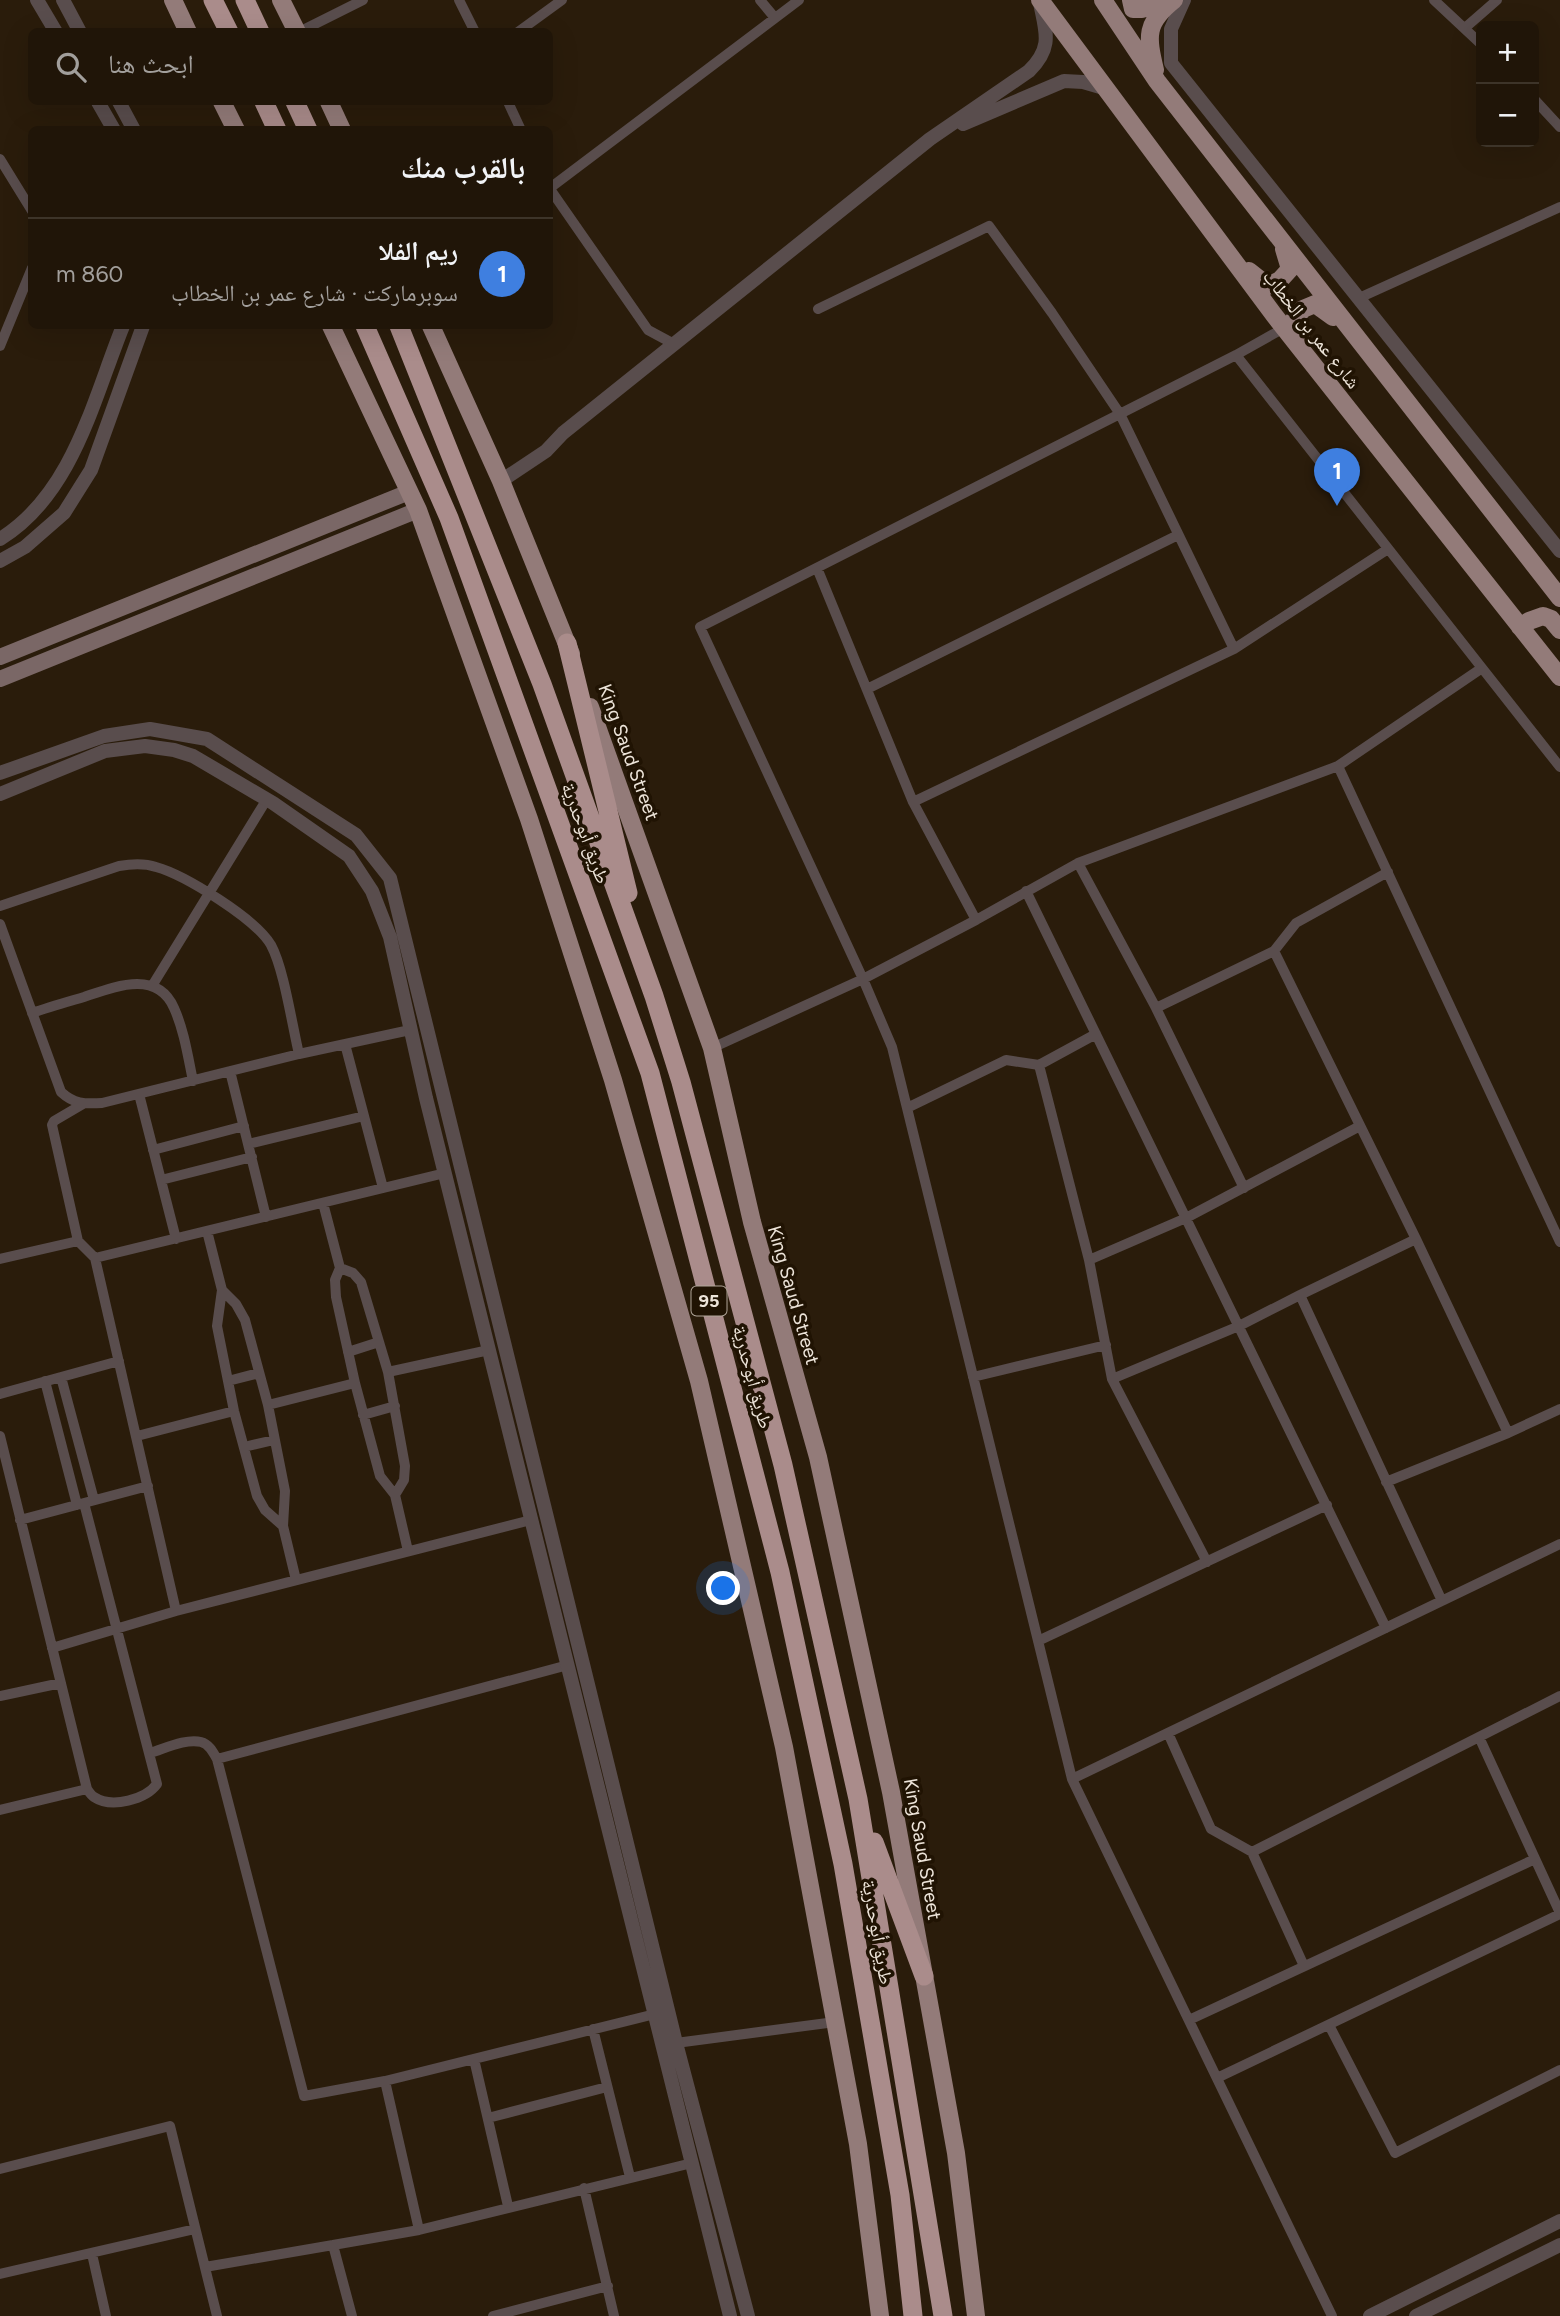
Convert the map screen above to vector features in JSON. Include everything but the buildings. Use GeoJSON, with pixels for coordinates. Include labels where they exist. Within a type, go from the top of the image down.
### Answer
{"type":"FeatureCollection","features":[{"type":"Feature","properties":{"kind":"highway"},"geometry":{"type":"LineString","coordinates":[[213,0],[227,28]]}},
{"type":"Feature","properties":{"kind":"highway"},"geometry":{"type":"LineString","coordinates":[[245,0],[258,28]]}},
{"type":"Feature","properties":{"kind":"highway"},"geometry":{"type":"LineString","coordinates":[[266,105],[276,126]]}},
{"type":"Feature","properties":{"kind":"highway"},"geometry":{"type":"LineString","coordinates":[[296,105],[306,126]]}},
{"type":"Feature","properties":{"kind":"highway","name":"طريق أبوحدرية"},"geometry":{"type":"LineString","coordinates":[[366,329],[449,518],[650,1073],[780,1572],[835,1824],[900,2195],[913,2316]]}},
{"type":"Feature","properties":{"kind":"highway","name":"طريق أبوحدرية"},"geometry":{"type":"LineString","coordinates":[[400,329],[542,684],[654,996],[681,1082],[783,1465],[858,1799],[943,2316]]}},
{"type":"Feature","properties":{"kind":"highway"},"geometry":{"type":"LineString","coordinates":[[567,643],[654,996]]}},
{"type":"Feature","properties":{"kind":"highway"},"geometry":{"type":"LineString","coordinates":[[858,1799],[924,1976]]}},
{"type":"Feature","properties":{"kind":"main road"},"geometry":{"type":"LineString","coordinates":[[173,0],[186,28]]}},
{"type":"Feature","properties":{"kind":"main road"},"geometry":{"type":"LineString","coordinates":[[281,0],[296,28]]}},
{"type":"Feature","properties":{"kind":"main road","name":"شارع عمر بن الخطاب"},"geometry":{"type":"LineString","coordinates":[[1040,0],[1284,328],[1560,677]]}},
{"type":"Feature","properties":{"kind":"main road"},"geometry":{"type":"LineString","coordinates":[[1131,0],[1133,9],[1142,9],[1162,0]]}},
{"type":"Feature","properties":{"kind":"main road"},"geometry":{"type":"LineString","coordinates":[[1157,81],[1148,39],[1158,12],[1174,0]]}},
{"type":"Feature","properties":{"kind":"main road","name":"شارع عمر بن الخطاب"},"geometry":{"type":"LineString","coordinates":[[1113,3],[1157,81],[1560,598]]}},
{"type":"Feature","properties":{"kind":"main road"},"geometry":{"type":"LineString","coordinates":[[224,105],[234,126]]}},
{"type":"Feature","properties":{"kind":"main road"},"geometry":{"type":"LineString","coordinates":[[330,105],[340,126]]}},
{"type":"Feature","properties":{"kind":"main road"},"geometry":{"type":"LineString","coordinates":[[1208,227],[1252,274],[1268,286],[1280,280],[1290,269],[1287,254],[1242,190]]}},
{"type":"Feature","properties":{"kind":"main road"},"geometry":{"type":"LineString","coordinates":[[1340,399],[1299,336],[1293,321],[1303,309],[1315,304],[1328,312],[1374,360]]}},
{"type":"Feature","properties":{"kind":"main road"},"geometry":{"type":"LineString","coordinates":[[332,329],[418,510],[529,819],[597,1028],[699,1381],[784,1747],[858,2144],[880,2316]]}},
{"type":"Feature","properties":{"kind":"main road","name":"King Saud Street"},"geometry":{"type":"LineString","coordinates":[[432,329],[501,481],[567,643],[712,1048],[752,1222],[818,1457],[891,1793],[957,2153],[976,2316]]}},
{"type":"Feature","properties":{"kind":"main road"},"geometry":{"type":"LineString","coordinates":[[0,657],[409,492]]}},
{"type":"Feature","properties":{"kind":"main road"},"geometry":{"type":"LineString","coordinates":[[0,679],[418,510]]}},
{"type":"Feature","properties":{"kind":"main road"},"geometry":{"type":"LineString","coordinates":[[1520,628],[1543,616],[1552,620],[1560,631]]}},
{"type":"Feature","properties":{"kind":"street"},"geometry":{"type":"LineString","coordinates":[[37,0],[54,28]]}},
{"type":"Feature","properties":{"kind":"street"},"geometry":{"type":"LineString","coordinates":[[63,0],[78,28]]}},
{"type":"Feature","properties":{"kind":"street"},"geometry":{"type":"LineString","coordinates":[[306,28],[363,0]]}},
{"type":"Feature","properties":{"kind":"street"},"geometry":{"type":"LineString","coordinates":[[459,0],[473,28]]}},
{"type":"Feature","properties":{"kind":"street"},"geometry":{"type":"LineString","coordinates":[[524,28],[562,0]]}},
{"type":"Feature","properties":{"kind":"street"},"geometry":{"type":"LineString","coordinates":[[761,0],[775,18]]}},
{"type":"Feature","properties":{"kind":"street"},"geometry":{"type":"LineString","coordinates":[[553,186],[799,0]]}},
{"type":"Feature","properties":{"kind":"street"},"geometry":{"type":"LineString","coordinates":[[501,481],[546,451],[563,433],[930,139],[1029,71],[1043,57],[1046,32],[1040,0]]}},
{"type":"Feature","properties":{"kind":"street"},"geometry":{"type":"LineString","coordinates":[[1184,0],[1171,29],[1171,63],[1560,551]]}},
{"type":"Feature","properties":{"kind":"street"},"geometry":{"type":"LineString","coordinates":[[1434,0],[1476,38]]}},
{"type":"Feature","properties":{"kind":"street"},"geometry":{"type":"LineString","coordinates":[[1466,27],[1497,0]]}},
{"type":"Feature","properties":{"kind":"street"},"geometry":{"type":"LineString","coordinates":[[930,139],[1064,81],[1083,82],[1107,89]]}},
{"type":"Feature","properties":{"kind":"street"},"geometry":{"type":"LineString","coordinates":[[1539,104],[1560,127]]}},
{"type":"Feature","properties":{"kind":"street"},"geometry":{"type":"LineString","coordinates":[[99,105],[112,126]]}},
{"type":"Feature","properties":{"kind":"street"},"geometry":{"type":"LineString","coordinates":[[121,105],[132,126]]}},
{"type":"Feature","properties":{"kind":"street"},"geometry":{"type":"LineString","coordinates":[[509,105],[519,126]]}},
{"type":"Feature","properties":{"kind":"street"},"geometry":{"type":"LineString","coordinates":[[0,159],[28,204]]}},
{"type":"Feature","properties":{"kind":"street"},"geometry":{"type":"LineString","coordinates":[[553,192],[648,330],[674,344]]}},
{"type":"Feature","properties":{"kind":"street"},"geometry":{"type":"LineString","coordinates":[[1359,298],[1560,207]]}},
{"type":"Feature","properties":{"kind":"street"},"geometry":{"type":"LineString","coordinates":[[818,309],[989,226],[1120,414],[1234,649]]}},
{"type":"Feature","properties":{"kind":"street"},"geometry":{"type":"LineString","coordinates":[[0,346],[2,334],[28,277]]}},
{"type":"Feature","properties":{"kind":"street"},"geometry":{"type":"LineString","coordinates":[[1284,328],[1236,355],[700,627],[892,1047],[1072,1779],[1332,2316]]}},
{"type":"Feature","properties":{"kind":"street"},"geometry":{"type":"LineString","coordinates":[[0,539],[44,500],[65,470],[122,329]]}},
{"type":"Feature","properties":{"kind":"street"},"geometry":{"type":"LineString","coordinates":[[0,561],[25,547],[64,513],[91,470],[142,329]]}},
{"type":"Feature","properties":{"kind":"street"},"geometry":{"type":"LineString","coordinates":[[1236,355],[1560,767]]}},
{"type":"Feature","properties":{"kind":"street"},"geometry":{"type":"LineString","coordinates":[[867,689],[1178,535]]}},
{"type":"Feature","properties":{"kind":"street"},"geometry":{"type":"LineString","coordinates":[[912,802],[1234,649],[1388,549]]}},
{"type":"Feature","properties":{"kind":"street"},"geometry":{"type":"LineString","coordinates":[[817,568],[912,802],[976,920]]}},
{"type":"Feature","properties":{"kind":"street"},"geometry":{"type":"LineString","coordinates":[[712,1048],[863,979],[1078,863],[1338,766],[1482,668]]}},
{"type":"Feature","properties":{"kind":"street"},"geometry":{"type":"LineString","coordinates":[[0,773],[115,734],[150,729],[207,739],[356,835],[390,878],[676,2043],[748,2316]]}},
{"type":"Feature","properties":{"kind":"street"},"geometry":{"type":"LineString","coordinates":[[0,794],[104,751],[145,746],[174,750],[193,756],[267,799],[349,856],[372,891],[390,937],[445,1173],[730,2316]]}},
{"type":"Feature","properties":{"kind":"street"},"geometry":{"type":"LineString","coordinates":[[1338,766],[1560,1242]]}},
{"type":"Feature","properties":{"kind":"street"},"geometry":{"type":"LineString","coordinates":[[152,986],[267,799]]}},
{"type":"Feature","properties":{"kind":"street"},"geometry":{"type":"LineString","coordinates":[[1078,863],[1156,1008],[1244,1188]]}},
{"type":"Feature","properties":{"kind":"street"},"geometry":{"type":"LineString","coordinates":[[0,906],[119,866],[155,866],[208,893],[259,930],[271,945],[299,1054]]}},
{"type":"Feature","properties":{"kind":"street"},"geometry":{"type":"LineString","coordinates":[[1156,1008],[1274,951],[1296,923],[1388,872]]}},
{"type":"Feature","properties":{"kind":"street"},"geometry":{"type":"LineString","coordinates":[[1026,891],[1386,1628]]}},
{"type":"Feature","properties":{"kind":"street"},"geometry":{"type":"LineString","coordinates":[[0,925],[61,1092],[70,1100],[83,1104],[102,1103],[299,1054],[410,1030]]}},
{"type":"Feature","properties":{"kind":"street"},"geometry":{"type":"LineString","coordinates":[[1274,951],[1508,1433]]}},
{"type":"Feature","properties":{"kind":"street"},"geometry":{"type":"LineString","coordinates":[[32,1013],[124,984],[144,983],[152,986],[160,990],[173,1005],[193,1081]]}},
{"type":"Feature","properties":{"kind":"street"},"geometry":{"type":"LineString","coordinates":[[907,1108],[1006,1060],[1039,1065],[1096,1034]]}},
{"type":"Feature","properties":{"kind":"street"},"geometry":{"type":"LineString","coordinates":[[345,1044],[383,1188]]}},
{"type":"Feature","properties":{"kind":"street"},"geometry":{"type":"LineString","coordinates":[[1039,1065],[1089,1260],[1112,1379],[1207,1562]]}},
{"type":"Feature","properties":{"kind":"street"},"geometry":{"type":"LineString","coordinates":[[230,1071],[267,1217]]}},
{"type":"Feature","properties":{"kind":"street"},"geometry":{"type":"LineString","coordinates":[[139,1094],[176,1239]]}},
{"type":"Feature","properties":{"kind":"street"},"geometry":{"type":"LineString","coordinates":[[83,1104],[54,1121],[52,1125],[78,1241],[95,1258],[176,1611]]}},
{"type":"Feature","properties":{"kind":"street"},"geometry":{"type":"LineString","coordinates":[[248,1144],[364,1116]]}},
{"type":"Feature","properties":{"kind":"street"},"geometry":{"type":"LineString","coordinates":[[153,1150],[244,1126]]}},
{"type":"Feature","properties":{"kind":"street"},"geometry":{"type":"LineString","coordinates":[[1089,1260],[1186,1218],[1360,1126]]}},
{"type":"Feature","properties":{"kind":"street"},"geometry":{"type":"LineString","coordinates":[[161,1180],[252,1157]]}},
{"type":"Feature","properties":{"kind":"street"},"geometry":{"type":"LineString","coordinates":[[95,1258],[445,1173]]}},
{"type":"Feature","properties":{"kind":"street"},"geometry":{"type":"LineString","coordinates":[[323,1203],[340,1268],[334,1288],[355,1383],[380,1476],[395,1496],[408,1551]]}},
{"type":"Feature","properties":{"kind":"street"},"geometry":{"type":"LineString","coordinates":[[207,1231],[222,1290],[217,1326],[234,1411],[257,1496],[265,1510],[283,1526]]}},
{"type":"Feature","properties":{"kind":"street"},"geometry":{"type":"LineString","coordinates":[[1112,1379],[1239,1326],[1416,1239]]}},
{"type":"Feature","properties":{"kind":"street"},"geometry":{"type":"LineString","coordinates":[[0,1259],[78,1241]]}},
{"type":"Feature","properties":{"kind":"street"},"geometry":{"type":"LineString","coordinates":[[340,1268],[353,1273],[361,1282],[388,1372],[405,1466],[404,1479],[395,1496]]}},
{"type":"Feature","properties":{"kind":"street"},"geometry":{"type":"LineString","coordinates":[[222,1290],[236,1304],[245,1320],[260,1373],[285,1491],[283,1526],[296,1580]]}},
{"type":"Feature","properties":{"kind":"street"},"geometry":{"type":"LineString","coordinates":[[1300,1295],[1441,1601]]}},
{"type":"Feature","properties":{"kind":"street"},"geometry":{"type":"LineString","coordinates":[[348,1352],[379,1342]]}},
{"type":"Feature","properties":{"kind":"street"},"geometry":{"type":"LineString","coordinates":[[973,1377],[1106,1345]]}},
{"type":"Feature","properties":{"kind":"street"},"geometry":{"type":"LineString","coordinates":[[388,1372],[489,1350]]}},
{"type":"Feature","properties":{"kind":"street"},"geometry":{"type":"LineString","coordinates":[[0,1394],[119,1361]]}},
{"type":"Feature","properties":{"kind":"street"},"geometry":{"type":"LineString","coordinates":[[228,1381],[260,1373]]}},
{"type":"Feature","properties":{"kind":"street"},"geometry":{"type":"LineString","coordinates":[[0,1436],[87,1789],[94,1797],[115,1801],[140,1797],[157,1784],[85,1503],[61,1377]]}},
{"type":"Feature","properties":{"kind":"street"},"geometry":{"type":"LineString","coordinates":[[45,1381],[85,1503]]}},
{"type":"Feature","properties":{"kind":"street"},"geometry":{"type":"LineString","coordinates":[[268,1405],[355,1383]]}},
{"type":"Feature","properties":{"kind":"street"},"geometry":{"type":"LineString","coordinates":[[363,1415],[395,1406]]}},
{"type":"Feature","properties":{"kind":"street"},"geometry":{"type":"LineString","coordinates":[[1386,1482],[1560,1409]]}},
{"type":"Feature","properties":{"kind":"street"},"geometry":{"type":"LineString","coordinates":[[137,1436],[234,1411]]}},
{"type":"Feature","properties":{"kind":"street"},"geometry":{"type":"LineString","coordinates":[[244,1447],[274,1440]]}},
{"type":"Feature","properties":{"kind":"street"},"geometry":{"type":"LineString","coordinates":[[20,1520],[148,1486]]}},
{"type":"Feature","properties":{"kind":"street"},"geometry":{"type":"LineString","coordinates":[[1038,1641],[1326,1505]]}},
{"type":"Feature","properties":{"kind":"street"},"geometry":{"type":"LineString","coordinates":[[52,1648],[176,1611],[531,1520]]}},
{"type":"Feature","properties":{"kind":"street"},"geometry":{"type":"LineString","coordinates":[[1072,1779],[1560,1544]]}},
{"type":"Feature","properties":{"kind":"street"},"geometry":{"type":"LineString","coordinates":[[216,1759],[568,1665]]}},
{"type":"Feature","properties":{"kind":"street"},"geometry":{"type":"LineString","coordinates":[[0,1696],[61,1683]]}},
{"type":"Feature","properties":{"kind":"street"},"geometry":{"type":"LineString","coordinates":[[1252,1852],[1560,1696]]}},
{"type":"Feature","properties":{"kind":"street"},"geometry":{"type":"LineString","coordinates":[[1168,1733],[1211,1829],[1252,1852],[1304,1966]]}},
{"type":"Feature","properties":{"kind":"street"},"geometry":{"type":"LineString","coordinates":[[1217,2078],[1560,1913],[1479,1737]]}},
{"type":"Feature","properties":{"kind":"street"},"geometry":{"type":"LineString","coordinates":[[149,1753],[176,1745],[201,1742],[210,1747],[216,1759],[304,2096],[385,2081],[655,2014]]}},
{"type":"Feature","properties":{"kind":"street"},"geometry":{"type":"LineString","coordinates":[[0,1810],[87,1789]]}},
{"type":"Feature","properties":{"kind":"street"},"geometry":{"type":"LineString","coordinates":[[1189,2020],[1535,1858]]}},
{"type":"Feature","properties":{"kind":"street"},"geometry":{"type":"LineString","coordinates":[[676,2043],[835,2022]]}},
{"type":"Feature","properties":{"kind":"street"},"geometry":{"type":"LineString","coordinates":[[1329,2025],[1395,2153],[1560,2070]]}},
{"type":"Feature","properties":{"kind":"street"},"geometry":{"type":"LineString","coordinates":[[593,2029],[629,2178]]}},
{"type":"Feature","properties":{"kind":"street"},"geometry":{"type":"LineString","coordinates":[[474,2059],[508,2206]]}},
{"type":"Feature","properties":{"kind":"street"},"geometry":{"type":"LineString","coordinates":[[385,2081],[419,2230]]}},
{"type":"Feature","properties":{"kind":"street"},"geometry":{"type":"LineString","coordinates":[[488,2118],[607,2087]]}},
{"type":"Feature","properties":{"kind":"street"},"geometry":{"type":"LineString","coordinates":[[0,2169],[170,2126],[217,2316]]}},
{"type":"Feature","properties":{"kind":"street"},"geometry":{"type":"LineString","coordinates":[[205,2267],[419,2230],[692,2163]]}},
{"type":"Feature","properties":{"kind":"street"},"geometry":{"type":"LineString","coordinates":[[584,2188],[614,2316]]}},
{"type":"Feature","properties":{"kind":"street"},"geometry":{"type":"LineString","coordinates":[[1370,2316],[1560,2221]]}},
{"type":"Feature","properties":{"kind":"street"},"geometry":{"type":"LineString","coordinates":[[0,2274],[195,2229]]}},
{"type":"Feature","properties":{"kind":"street"},"geometry":{"type":"LineString","coordinates":[[333,2245],[352,2316]]}},
{"type":"Feature","properties":{"kind":"street"},"geometry":{"type":"LineString","coordinates":[[1416,2316],[1560,2245]]}},
{"type":"Feature","properties":{"kind":"street"},"geometry":{"type":"LineString","coordinates":[[92,2254],[106,2316]]}},
{"type":"Feature","properties":{"kind":"street"},"geometry":{"type":"LineString","coordinates":[[498,2315],[608,2286]]}},
{"type":"Feature","properties":{"kind":"place","name":"ريم الفلا"},"geometry":{"type":"Point","coordinates":[1337,506]}}]}
